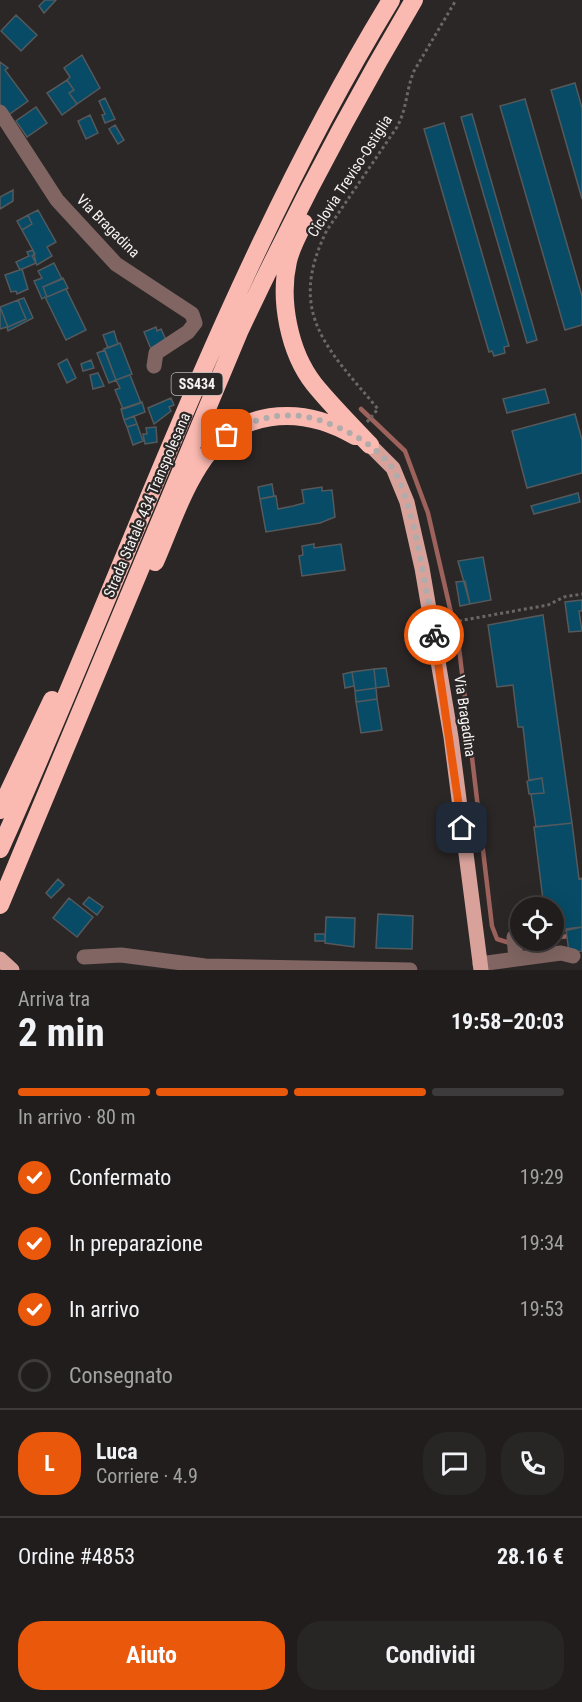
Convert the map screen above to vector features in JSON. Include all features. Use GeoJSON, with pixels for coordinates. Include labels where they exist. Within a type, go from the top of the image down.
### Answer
{"type":"FeatureCollection","features":[{"type":"Feature","properties":{"kind":"highway","name":"Strada Statale 434 Transpolesana"},"geometry":{"type":"LineString","coordinates":[[0,849],[220,328],[315,137],[391,0]]}},
{"type":"Feature","properties":{"kind":"highway","name":"Strada Statale 434 Transpolesana"},"geometry":{"type":"LineString","coordinates":[[0,905],[244,322],[312,182],[414,0]]}},
{"type":"Feature","properties":{"kind":"highway"},"geometry":{"type":"LineString","coordinates":[[370,445],[312,382],[294,348],[288,322],[285,282],[288,260],[301,230],[373,95],[392,37]]}},
{"type":"Feature","properties":{"kind":"highway"},"geometry":{"type":"LineString","coordinates":[[89,691],[127,630],[199,465],[217,443],[256,420],[295,415],[314,418],[341,428],[370,445]]}},
{"type":"Feature","properties":{"kind":"highway"},"geometry":{"type":"LineString","coordinates":[[0,810],[52,699],[92,632]]}},
{"type":"Feature","properties":{"kind":"main road","name":"Via Bragadina"},"geometry":{"type":"LineString","coordinates":[[370,445],[393,468],[406,502],[433,626],[451,737],[480,967]]}},
{"type":"Feature","properties":{"kind":"main road"},"geometry":{"type":"LineString","coordinates":[[0,959],[12,970]]}},
{"type":"Feature","properties":{"kind":"street","name":"Via Bragadina"},"geometry":{"type":"LineString","coordinates":[[0,112],[57,200],[116,264],[192,314],[195,323],[188,332],[156,353],[154,366]]}},
{"type":"Feature","properties":{"kind":"street"},"geometry":{"type":"LineString","coordinates":[[515,951],[516,959]]}},
{"type":"Feature","properties":{"kind":"street"},"geometry":{"type":"LineString","coordinates":[[480,967],[561,953],[573,956]]}},
{"type":"Feature","properties":{"kind":"street"},"geometry":{"type":"LineString","coordinates":[[84,957],[121,955],[205,966],[410,970]]}},
{"type":"Feature","properties":{"kind":"path","name":"Ciclovia Treviso-Ostiglia"},"geometry":{"type":"LineString","coordinates":[[366,423],[378,408],[332,355],[319,334],[309,291],[312,272],[318,247],[327,230],[398,127],[405,112],[409,84],[414,71],[456,0]]}},
{"type":"Feature","properties":{"kind":"path"},"geometry":{"type":"LineString","coordinates":[[433,626],[548,605],[564,597],[582,594]]}},
{"type":"Feature","properties":{"kind":"building"},"geometry":{"type":"Polygon","coordinates":[[[45,0],[56,0],[44,13],[39,6],[45,0]]]}},
{"type":"Feature","properties":{"kind":"building"},"geometry":{"type":"Polygon","coordinates":[[[16,15],[37,35],[21,51],[1,31],[16,15]]]}},
{"type":"Feature","properties":{"kind":"building"},"geometry":{"type":"Polygon","coordinates":[[[82,55],[100,88],[77,104],[69,93],[74,90],[67,80],[70,77],[64,68],[82,55]]]}},
{"type":"Feature","properties":{"kind":"building"},"geometry":{"type":"Polygon","coordinates":[[[0,62],[8,68],[5,70],[28,101],[7,116],[0,105],[0,62]]]}},
{"type":"Feature","properties":{"kind":"building"},"geometry":{"type":"Polygon","coordinates":[[[67,80],[74,90],[69,93],[77,104],[62,115],[47,93],[67,80]]]}},
{"type":"Feature","properties":{"kind":"building"},"geometry":{"type":"Polygon","coordinates":[[[575,83],[582,108],[582,199],[551,90],[575,83]]]}},
{"type":"Feature","properties":{"kind":"building"},"geometry":{"type":"Polygon","coordinates":[[[105,98],[115,119],[105,123],[102,115],[105,114],[99,101],[105,98]]]}},
{"type":"Feature","properties":{"kind":"building"},"geometry":{"type":"Polygon","coordinates":[[[525,99],[582,296],[582,325],[565,330],[500,106],[525,99]]]}},
{"type":"Feature","properties":{"kind":"building"},"geometry":{"type":"Polygon","coordinates":[[[36,107],[47,123],[27,137],[16,121],[36,107]]]}},
{"type":"Feature","properties":{"kind":"building"},"geometry":{"type":"Polygon","coordinates":[[[472,114],[537,340],[527,343],[461,117],[472,114]]]}},
{"type":"Feature","properties":{"kind":"building"},"geometry":{"type":"Polygon","coordinates":[[[90,115],[98,133],[86,139],[78,121],[90,115]]]}},
{"type":"Feature","properties":{"kind":"building"},"geometry":{"type":"Polygon","coordinates":[[[444,123],[509,346],[504,347],[505,353],[494,356],[492,351],[489,352],[424,129],[444,123]]]}},
{"type":"Feature","properties":{"kind":"building"},"geometry":{"type":"Polygon","coordinates":[[[115,125],[124,140],[118,144],[109,129],[115,125]]]}},
{"type":"Feature","properties":{"kind":"building"},"geometry":{"type":"Polygon","coordinates":[[[13,190],[13,201],[0,209],[0,197],[13,190]]]}},
{"type":"Feature","properties":{"kind":"building"},"geometry":{"type":"Polygon","coordinates":[[[38,210],[56,242],[47,247],[52,256],[37,265],[32,256],[35,254],[22,230],[32,224],[28,215],[38,210]]]}},
{"type":"Feature","properties":{"kind":"building"},"geometry":{"type":"Polygon","coordinates":[[[28,215],[32,224],[22,230],[17,221],[28,215]]]}},
{"type":"Feature","properties":{"kind":"building"},"geometry":{"type":"Polygon","coordinates":[[[33,250],[36,263],[20,270],[16,262],[29,256],[27,252],[33,250]]]}},
{"type":"Feature","properties":{"kind":"building"},"geometry":{"type":"Polygon","coordinates":[[[54,263],[62,279],[43,287],[47,297],[66,289],[86,330],[66,340],[45,297],[42,299],[34,281],[42,278],[38,271],[54,263]]]}},
{"type":"Feature","properties":{"kind":"building"},"geometry":{"type":"Polygon","coordinates":[[[22,269],[28,289],[17,294],[16,291],[11,292],[5,275],[22,269]]]}},
{"type":"Feature","properties":{"kind":"building"},"geometry":{"type":"Polygon","coordinates":[[[63,278],[68,288],[47,297],[43,287],[63,278]]]}},
{"type":"Feature","properties":{"kind":"building"},"geometry":{"type":"Polygon","coordinates":[[[24,298],[33,318],[8,331],[7,327],[0,329],[0,307],[8,327],[26,319],[18,300],[24,298]]]}},
{"type":"Feature","properties":{"kind":"building"},"geometry":{"type":"Polygon","coordinates":[[[18,300],[26,319],[8,327],[0,307],[18,300]]]}},
{"type":"Feature","properties":{"kind":"building"},"geometry":{"type":"Polygon","coordinates":[[[156,327],[157,331],[161,329],[166,340],[151,349],[144,332],[156,327]]]}},
{"type":"Feature","properties":{"kind":"building"},"geometry":{"type":"Polygon","coordinates":[[[114,331],[118,344],[108,348],[103,335],[114,331]]]}},
{"type":"Feature","properties":{"kind":"building"},"geometry":{"type":"Polygon","coordinates":[[[120,343],[132,374],[116,380],[104,349],[120,343]]]}},
{"type":"Feature","properties":{"kind":"building"},"geometry":{"type":"Polygon","coordinates":[[[105,350],[116,380],[109,383],[97,353],[105,350]]]}},
{"type":"Feature","properties":{"kind":"building"},"geometry":{"type":"Polygon","coordinates":[[[67,359],[76,378],[67,383],[58,364],[67,359]]]}},
{"type":"Feature","properties":{"kind":"building"},"geometry":{"type":"Polygon","coordinates":[[[91,360],[94,368],[83,371],[81,364],[91,360]]]}},
{"type":"Feature","properties":{"kind":"building"},"geometry":{"type":"Polygon","coordinates":[[[98,373],[104,386],[93,389],[90,375],[98,373]]]}},
{"type":"Feature","properties":{"kind":"building"},"geometry":{"type":"Polygon","coordinates":[[[130,375],[141,403],[123,409],[115,390],[120,388],[116,380],[130,375]]]}},
{"type":"Feature","properties":{"kind":"building"},"geometry":{"type":"Polygon","coordinates":[[[545,389],[549,403],[507,413],[503,399],[545,389]]]}},
{"type":"Feature","properties":{"kind":"building"},"geometry":{"type":"Polygon","coordinates":[[[171,398],[174,405],[169,407],[171,411],[154,424],[148,408],[171,398]]]}},
{"type":"Feature","properties":{"kind":"building"},"geometry":{"type":"Polygon","coordinates":[[[142,402],[145,412],[124,420],[121,409],[142,402]]]}},
{"type":"Feature","properties":{"kind":"building"},"geometry":{"type":"Polygon","coordinates":[[[575,414],[582,440],[582,473],[527,488],[512,431],[575,414]]]}},
{"type":"Feature","properties":{"kind":"building"},"geometry":{"type":"Polygon","coordinates":[[[134,416],[137,424],[127,427],[124,420],[134,416]]]}},
{"type":"Feature","properties":{"kind":"building"},"geometry":{"type":"Polygon","coordinates":[[[137,424],[143,441],[133,445],[127,427],[137,424]]]}},
{"type":"Feature","properties":{"kind":"building"},"geometry":{"type":"Polygon","coordinates":[[[156,427],[157,442],[145,444],[143,434],[147,434],[146,428],[156,427]]]}},
{"type":"Feature","properties":{"kind":"building"},"geometry":{"type":"Polygon","coordinates":[[[272,484],[274,496],[260,499],[258,487],[272,484]]]}},
{"type":"Feature","properties":{"kind":"building"},"geometry":{"type":"Polygon","coordinates":[[[322,487],[322,491],[332,490],[335,517],[320,523],[266,532],[260,499],[276,496],[278,509],[304,503],[302,490],[322,487]]]}},
{"type":"Feature","properties":{"kind":"building"},"geometry":{"type":"Polygon","coordinates":[[[578,493],[580,502],[534,514],[531,506],[578,493]]]}},
{"type":"Feature","properties":{"kind":"building"},"geometry":{"type":"Polygon","coordinates":[[[314,544],[314,548],[341,544],[345,570],[302,576],[299,556],[303,555],[302,546],[314,544]]]}},
{"type":"Feature","properties":{"kind":"building"},"geometry":{"type":"Polygon","coordinates":[[[483,557],[491,600],[470,604],[458,561],[483,557]]]}},
{"type":"Feature","properties":{"kind":"building"},"geometry":{"type":"Polygon","coordinates":[[[465,581],[470,604],[460,606],[456,582],[465,581]]]}},
{"type":"Feature","properties":{"kind":"building"},"geometry":{"type":"Polygon","coordinates":[[[582,600],[582,611],[579,611],[582,631],[569,632],[565,602],[582,600]]]}},
{"type":"Feature","properties":{"kind":"building"},"geometry":{"type":"Polygon","coordinates":[[[543,615],[572,823],[536,827],[531,794],[544,793],[542,778],[529,780],[523,727],[518,727],[513,685],[497,687],[488,625],[543,615]]]}},
{"type":"Feature","properties":{"kind":"building"},"geometry":{"type":"Polygon","coordinates":[[[386,668],[389,686],[376,688],[374,669],[386,668]]]}},
{"type":"Feature","properties":{"kind":"building"},"geometry":{"type":"Polygon","coordinates":[[[374,669],[376,688],[355,691],[352,672],[374,669]]]}},
{"type":"Feature","properties":{"kind":"building"},"geometry":{"type":"Polygon","coordinates":[[[352,672],[354,686],[345,688],[343,674],[352,672]]]}},
{"type":"Feature","properties":{"kind":"building"},"geometry":{"type":"Polygon","coordinates":[[[376,688],[377,699],[356,702],[355,691],[376,688]]]}},
{"type":"Feature","properties":{"kind":"building"},"geometry":{"type":"Polygon","coordinates":[[[377,699],[382,730],[361,733],[356,702],[377,699]]]}},
{"type":"Feature","properties":{"kind":"building"},"geometry":{"type":"Polygon","coordinates":[[[542,778],[544,793],[529,794],[527,781],[542,778]]]}},
{"type":"Feature","properties":{"kind":"building"},"geometry":{"type":"Polygon","coordinates":[[[572,823],[579,879],[582,878],[582,927],[564,931],[564,897],[543,897],[534,827],[572,823]]]}},
{"type":"Feature","properties":{"kind":"building"},"geometry":{"type":"Polygon","coordinates":[[[58,879],[64,885],[51,898],[46,893],[58,879]]]}},
{"type":"Feature","properties":{"kind":"building"},"geometry":{"type":"Polygon","coordinates":[[[89,897],[103,907],[97,915],[83,904],[89,897]]]}},
{"type":"Feature","properties":{"kind":"building"},"geometry":{"type":"Polygon","coordinates":[[[69,898],[93,917],[77,937],[53,918],[69,898]]]}},
{"type":"Feature","properties":{"kind":"building"},"geometry":{"type":"Polygon","coordinates":[[[378,914],[413,916],[412,949],[376,948],[378,914]]]}},
{"type":"Feature","properties":{"kind":"building"},"geometry":{"type":"Polygon","coordinates":[[[326,917],[355,918],[354,947],[325,943],[326,917]]]}},
{"type":"Feature","properties":{"kind":"building"},"geometry":{"type":"Polygon","coordinates":[[[582,927],[582,951],[569,953],[566,929],[582,927]]]}},
{"type":"Feature","properties":{"kind":"building"},"geometry":{"type":"Polygon","coordinates":[[[315,934],[325,934],[325,941],[315,941],[315,934]]]}},
{"type":"Feature","properties":{"kind":"waterway"},"geometry":{"type":"LineString","coordinates":[[361,409],[405,451],[428,513],[452,617]]}},
{"type":"Feature","properties":{"kind":"waterway"},"geometry":{"type":"LineString","coordinates":[[457,631],[492,926],[497,939],[510,943]]}},
{"type":"Feature","properties":{"kind":"waterway"},"geometry":{"type":"LineString","coordinates":[[564,937],[582,934]]}},
{"type":"Feature","properties":{"kind":"way so far"},"geometry":{"type":"LineString","coordinates":[[227,435],[256,420],[295,415],[314,418],[341,428],[370,445],[393,468],[406,502],[422,568],[434,635]]}},
{"type":"Feature","properties":{"kind":"route"},"geometry":{"type":"LineString","coordinates":[[434,635],[451,737],[462,828]]}}]}
